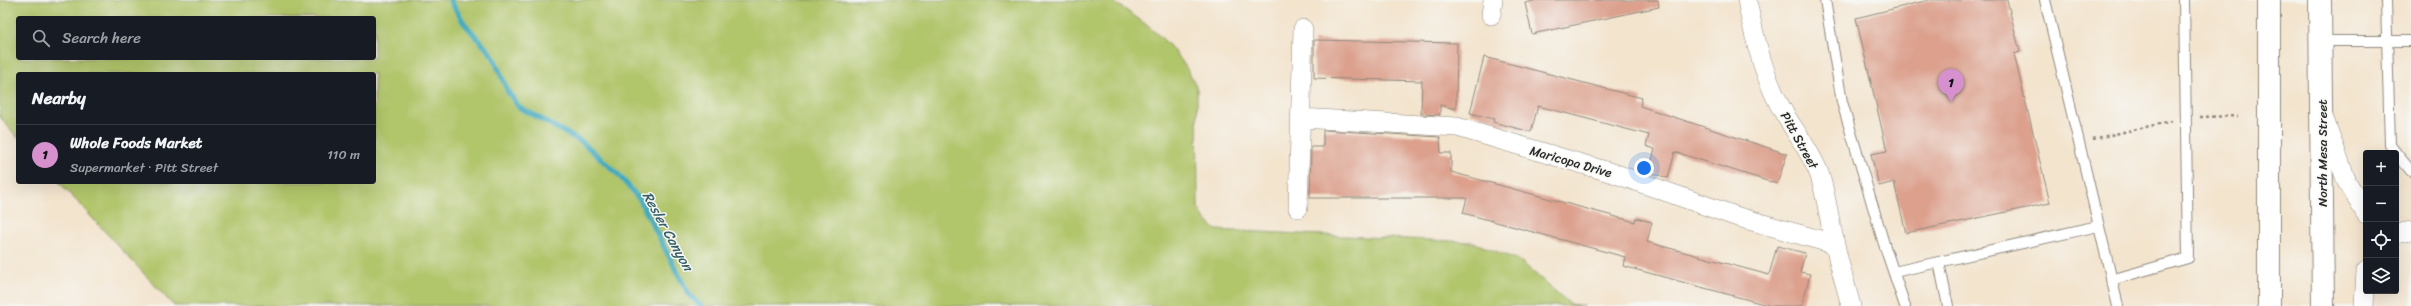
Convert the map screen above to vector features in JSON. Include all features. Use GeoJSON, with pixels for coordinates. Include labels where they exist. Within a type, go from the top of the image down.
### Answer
{"type":"FeatureCollection","features":[{"type":"Feature","properties":{"kind":"main road"},"geometry":{"type":"LineString","coordinates":[[2269,0],[2269,306]]}},
{"type":"Feature","properties":{"kind":"main road","name":"North Mesa Street"},"geometry":{"type":"LineString","coordinates":[[2320,0],[2323,306]]}},
{"type":"Feature","properties":{"kind":"street","name":"Pitt Street"},"geometry":{"type":"LineString","coordinates":[[1747,0],[1753,34],[1767,76],[1784,112],[1800,136],[1818,172],[1829,205],[1834,244],[1851,306]]}},
{"type":"Feature","properties":{"kind":"street"},"geometry":{"type":"LineString","coordinates":[[1298,208],[1303,29]]}},
{"type":"Feature","properties":{"kind":"street"},"geometry":{"type":"LineString","coordinates":[[2322,114],[2347,182],[2363,209]]}},
{"type":"Feature","properties":{"kind":"street","name":"Maricopa Drive"},"geometry":{"type":"LineString","coordinates":[[1300,118],[1457,127],[1616,174],[1738,217],[1834,244]]}},
{"type":"Feature","properties":{"kind":"street"},"geometry":{"type":"LineString","coordinates":[[2399,233],[2411,231]]}},
{"type":"Feature","properties":{"kind":"street"},"geometry":{"type":"LineString","coordinates":[[2364,306],[2365,294]]}},
{"type":"Feature","properties":{"kind":"lane"},"geometry":{"type":"LineString","coordinates":[[1825,0],[1842,102],[1884,244],[1905,306]]}},
{"type":"Feature","properties":{"kind":"lane"},"geometry":{"type":"LineString","coordinates":[[2111,280],[2188,258],[2184,0]]}},
{"type":"Feature","properties":{"kind":"lane"},"geometry":{"type":"LineString","coordinates":[[2386,0],[2390,145],[2394,150]]}},
{"type":"Feature","properties":{"kind":"lane"},"geometry":{"type":"LineString","coordinates":[[2048,1],[2098,226],[2118,306]]}},
{"type":"Feature","properties":{"kind":"lane"},"geometry":{"type":"LineString","coordinates":[[2321,41],[2411,41]]}},
{"type":"Feature","properties":{"kind":"lane"},"geometry":{"type":"LineString","coordinates":[[2399,157],[2411,171]]}},
{"type":"Feature","properties":{"kind":"lane"},"geometry":{"type":"LineString","coordinates":[[1894,272],[2098,226]]}},
{"type":"Feature","properties":{"kind":"lane"},"geometry":{"type":"LineString","coordinates":[[1939,262],[1948,306]]}},
{"type":"Feature","properties":{"kind":"path"},"geometry":{"type":"LineString","coordinates":[[2079,142],[2186,117],[2238,116]]}},
{"type":"Feature","properties":{"kind":"green space"},"geometry":{"type":"Polygon","coordinates":[[[0,0],[1110,0],[1149,27],[1172,48],[1190,74],[1197,89],[1198,207],[1204,219],[1216,230],[1472,242],[1519,260],[1570,304],[1584,306],[174,306],[61,184],[376,184],[376,72],[16,72],[16,136],[0,117],[0,0]]]}},
{"type":"Feature","properties":{"kind":"building"},"geometry":{"type":"Polygon","coordinates":[[[1537,0],[1658,0],[1659,7],[1532,34],[1525,3],[1537,0]]]}},
{"type":"Feature","properties":{"kind":"building"},"geometry":{"type":"Polygon","coordinates":[[[1929,0],[2007,0],[2020,52],[2014,54],[2050,203],[1906,233],[1894,182],[1879,186],[1871,154],[1887,151],[1856,18],[1929,0]]]}},
{"type":"Feature","properties":{"kind":"building"},"geometry":{"type":"Polygon","coordinates":[[[1314,40],[1457,43],[1456,109],[1440,105],[1440,115],[1421,114],[1422,81],[1314,78],[1314,40]]]}},
{"type":"Feature","properties":{"kind":"building"},"geometry":{"type":"Polygon","coordinates":[[[1484,57],[1642,98],[1640,106],[1787,154],[1777,184],[1675,152],[1668,178],[1649,172],[1655,149],[1646,146],[1649,135],[1538,106],[1531,132],[1493,122],[1494,119],[1470,113],[1484,57]]]}},
{"type":"Feature","properties":{"kind":"building"},"geometry":{"type":"Polygon","coordinates":[[[1323,130],[1440,137],[1441,153],[1451,153],[1451,172],[1635,222],[1636,218],[1652,222],[1647,242],[1769,275],[1777,246],[1805,253],[1800,272],[1810,274],[1802,306],[1771,306],[1623,266],[1625,257],[1463,213],[1467,198],[1310,198],[1311,147],[1323,147],[1323,130]]]}},
{"type":"Feature","properties":{"kind":"waterway","name":"Resler Canyon"},"geometry":{"type":"LineString","coordinates":[[450,0],[464,23],[493,56],[508,92],[519,107],[582,142],[617,173],[640,200],[689,295],[701,306]]}},
{"type":"Feature","properties":{"kind":"place","name":"Whole Foods Market"},"geometry":{"type":"Point","coordinates":[1951,102]}}]}
